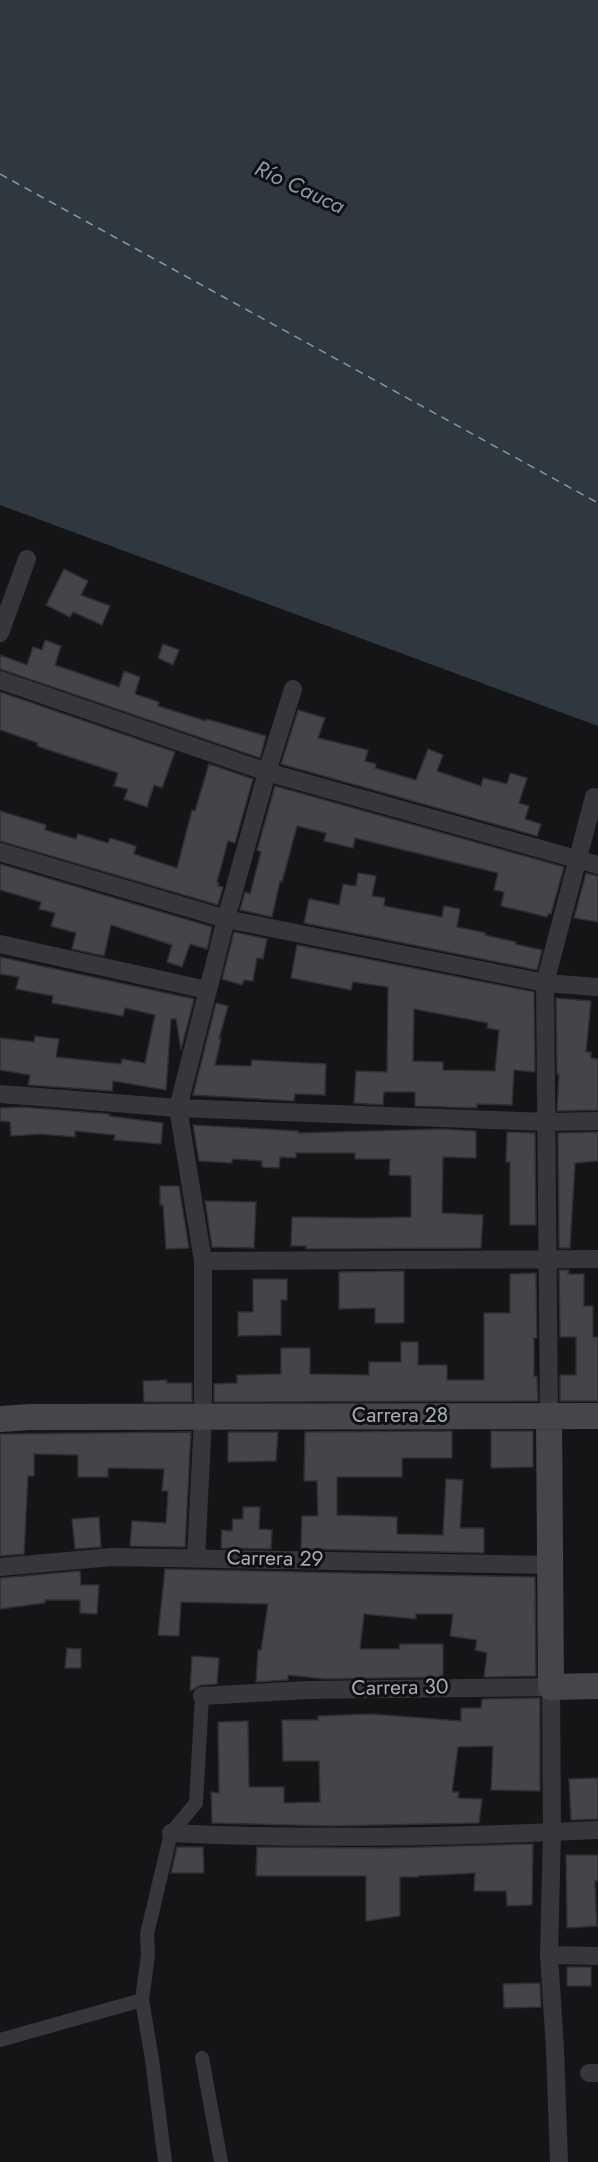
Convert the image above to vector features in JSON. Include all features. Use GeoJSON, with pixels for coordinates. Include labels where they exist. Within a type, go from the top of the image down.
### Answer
{"type":"FeatureCollection","features":[{"type":"Feature","properties":{"kind":"main road","name":"Carrera 28"},"geometry":{"type":"LineString","coordinates":[[0,1419],[598,1416]]}},
{"type":"Feature","properties":{"kind":"main road"},"geometry":{"type":"LineString","coordinates":[[549,1417],[551,1687]]}},
{"type":"Feature","properties":{"kind":"main road","name":"Carrera 30"},"geometry":{"type":"LineString","coordinates":[[551,1687],[598,1686]]}},
{"type":"Feature","properties":{"kind":"street"},"geometry":{"type":"LineString","coordinates":[[0,633],[27,559]]}},
{"type":"Feature","properties":{"kind":"street"},"geometry":{"type":"LineString","coordinates":[[0,680],[267,772],[598,865]]}},
{"type":"Feature","properties":{"kind":"street"},"geometry":{"type":"LineString","coordinates":[[196,1558],[203,1418],[203,1261],[178,1108],[226,919],[293,689]]}},
{"type":"Feature","properties":{"kind":"street"},"geometry":{"type":"LineString","coordinates":[[549,1417],[545,983],[594,797]]}},
{"type":"Feature","properties":{"kind":"street"},"geometry":{"type":"LineString","coordinates":[[0,852],[226,919],[545,983],[598,987]]}},
{"type":"Feature","properties":{"kind":"street"},"geometry":{"type":"LineString","coordinates":[[0,944],[207,990]]}},
{"type":"Feature","properties":{"kind":"street"},"geometry":{"type":"LineString","coordinates":[[0,1094],[178,1108],[546,1122],[598,1120]]}},
{"type":"Feature","properties":{"kind":"street"},"geometry":{"type":"LineString","coordinates":[[203,1261],[598,1259]]}},
{"type":"Feature","properties":{"kind":"street","name":"Carrera 29"},"geometry":{"type":"LineString","coordinates":[[0,1567],[112,1557],[550,1565]]}},
{"type":"Feature","properties":{"kind":"street"},"geometry":{"type":"LineString","coordinates":[[551,1687],[552,1832],[549,1955],[559,2162]]}},
{"type":"Feature","properties":{"kind":"street","name":"Carrera 30"},"geometry":{"type":"LineString","coordinates":[[202,1696],[307,1690],[551,1687]]}},
{"type":"Feature","properties":{"kind":"street"},"geometry":{"type":"LineString","coordinates":[[165,2162],[142,2000],[148,1955],[147,1934],[171,1833],[196,1803],[202,1696]]}},
{"type":"Feature","properties":{"kind":"street"},"geometry":{"type":"LineString","coordinates":[[171,1833],[246,1836],[598,1830]]}},
{"type":"Feature","properties":{"kind":"street"},"geometry":{"type":"LineString","coordinates":[[549,1955],[598,1956]]}},
{"type":"Feature","properties":{"kind":"street"},"geometry":{"type":"LineString","coordinates":[[0,2040],[142,2000]]}},
{"type":"Feature","properties":{"kind":"street"},"geometry":{"type":"LineString","coordinates":[[201,2058],[220,2162]]}},
{"type":"Feature","properties":{"kind":"water","name":"Río Cauca"},"geometry":{"type":"Polygon","coordinates":[[[0,0],[598,0],[598,726],[0,505],[0,0]]]}},
{"type":"Feature","properties":{"kind":"building"},"geometry":{"type":"Polygon","coordinates":[[[64,569],[88,581],[81,595],[110,606],[102,625],[73,612],[70,617],[46,605],[64,569]]]}},
{"type":"Feature","properties":{"kind":"building"},"geometry":{"type":"Polygon","coordinates":[[[45,640],[61,646],[55,665],[119,687],[124,671],[140,677],[135,694],[159,702],[158,706],[266,736],[260,758],[0,669],[0,655],[27,665],[33,647],[42,650],[45,640]]]}},
{"type":"Feature","properties":{"kind":"building"},"geometry":{"type":"Polygon","coordinates":[[[163,644],[179,650],[173,665],[158,658],[163,644]]]}},
{"type":"Feature","properties":{"kind":"building"},"geometry":{"type":"Polygon","coordinates":[[[0,692],[175,752],[162,788],[154,785],[147,807],[124,799],[128,789],[114,786],[118,773],[37,746],[38,743],[0,730],[0,692]]]}},
{"type":"Feature","properties":{"kind":"building"},"geometry":{"type":"Polygon","coordinates":[[[298,710],[325,718],[318,738],[368,750],[365,761],[376,764],[375,768],[416,780],[428,749],[443,755],[437,771],[481,786],[483,778],[507,784],[510,773],[527,778],[519,803],[529,806],[525,819],[541,824],[537,836],[281,764],[298,710]]]}},
{"type":"Feature","properties":{"kind":"building"},"geometry":{"type":"Polygon","coordinates":[[[209,764],[253,779],[235,843],[228,841],[217,882],[218,886],[223,887],[218,905],[0,841],[0,811],[46,825],[45,830],[76,839],[78,834],[108,843],[110,838],[136,846],[134,854],[177,868],[192,810],[195,811],[209,764]]]}},
{"type":"Feature","properties":{"kind":"building"},"geometry":{"type":"Polygon","coordinates":[[[275,786],[564,867],[551,914],[547,917],[501,906],[504,892],[494,890],[498,873],[355,838],[353,848],[324,841],[326,833],[297,826],[282,882],[280,881],[272,917],[240,910],[245,892],[250,894],[261,852],[257,850],[275,786]]]}},
{"type":"Feature","properties":{"kind":"building"},"geometry":{"type":"Polygon","coordinates":[[[0,864],[212,927],[207,949],[190,944],[182,967],[167,962],[172,945],[111,925],[104,956],[72,949],[76,933],[51,926],[55,913],[39,909],[41,902],[0,890],[0,864]]]}},
{"type":"Feature","properties":{"kind":"building"},"geometry":{"type":"Polygon","coordinates":[[[358,873],[376,876],[372,896],[385,898],[384,906],[442,917],[444,906],[460,909],[457,927],[542,950],[537,970],[304,923],[309,899],[339,905],[343,884],[356,886],[358,873]]]}},
{"type":"Feature","properties":{"kind":"building"},"geometry":{"type":"Polygon","coordinates":[[[586,873],[598,876],[598,922],[574,918],[586,873]]]}},
{"type":"Feature","properties":{"kind":"building"},"geometry":{"type":"Polygon","coordinates":[[[234,932],[267,939],[263,959],[257,958],[253,981],[244,980],[242,985],[222,979],[234,932]]]}},
{"type":"Feature","properties":{"kind":"building"},"geometry":{"type":"Polygon","coordinates":[[[297,945],[534,992],[535,1072],[514,1070],[512,1105],[477,1104],[477,1108],[415,1106],[415,1092],[384,1092],[383,1105],[354,1103],[356,1071],[387,1072],[388,987],[353,982],[351,990],[291,978],[297,945]],[[414,1009],[413,1061],[443,1062],[443,1070],[495,1071],[499,1030],[487,1028],[488,1023],[414,1009]]]}},
{"type":"Feature","properties":{"kind":"building"},"geometry":{"type":"Polygon","coordinates":[[[0,957],[194,999],[181,1050],[176,1019],[171,1019],[166,1090],[113,1081],[112,1091],[28,1085],[30,1075],[0,1070],[0,1038],[34,1042],[35,1036],[59,1039],[56,1057],[121,1064],[122,1059],[145,1063],[155,1015],[125,1008],[123,1016],[52,1003],[53,996],[16,989],[19,977],[0,974],[0,957]]]}},
{"type":"Feature","properties":{"kind":"building"},"geometry":{"type":"Polygon","coordinates":[[[556,998],[591,1001],[586,1052],[591,1052],[591,1058],[598,1059],[598,1110],[557,1111],[559,1074],[557,1074],[556,998]]]}},
{"type":"Feature","properties":{"kind":"building"},"geometry":{"type":"Polygon","coordinates":[[[216,1003],[228,1006],[215,1065],[251,1066],[252,1060],[326,1064],[325,1095],[295,1094],[294,1101],[193,1095],[216,1003]]]}},
{"type":"Feature","properties":{"kind":"building"},"geometry":{"type":"Polygon","coordinates":[[[22,1107],[109,1114],[109,1116],[163,1123],[161,1144],[114,1140],[115,1135],[75,1131],[75,1137],[40,1134],[11,1136],[10,1122],[0,1121],[0,1108],[22,1107]]]}},
{"type":"Feature","properties":{"kind":"building"},"geometry":{"type":"Polygon","coordinates":[[[193,1125],[298,1131],[298,1133],[442,1129],[476,1131],[476,1158],[443,1157],[442,1213],[483,1215],[481,1248],[306,1249],[306,1246],[291,1246],[292,1217],[411,1217],[411,1176],[389,1175],[390,1159],[355,1159],[355,1153],[296,1153],[296,1158],[280,1157],[279,1168],[262,1167],[262,1161],[232,1159],[232,1163],[199,1161],[193,1125]]]}},
{"type":"Feature","properties":{"kind":"building"},"geometry":{"type":"Polygon","coordinates":[[[507,1132],[535,1133],[536,1225],[510,1225],[510,1162],[506,1162],[507,1132]]]}},
{"type":"Feature","properties":{"kind":"building"},"geometry":{"type":"Polygon","coordinates":[[[598,1132],[598,1161],[575,1163],[570,1248],[559,1248],[558,1133],[598,1132]]]}},
{"type":"Feature","properties":{"kind":"building"},"geometry":{"type":"Polygon","coordinates":[[[160,1186],[179,1186],[189,1248],[166,1249],[163,1205],[160,1205],[160,1186]]]}},
{"type":"Feature","properties":{"kind":"building"},"geometry":{"type":"Polygon","coordinates":[[[205,1201],[256,1202],[254,1248],[212,1247],[205,1201]]]}},
{"type":"Feature","properties":{"kind":"building"},"geometry":{"type":"Polygon","coordinates":[[[559,1270],[569,1270],[568,1274],[584,1274],[584,1306],[593,1306],[593,1337],[598,1337],[598,1401],[560,1401],[560,1375],[576,1375],[576,1337],[560,1337],[559,1270]]]}},
{"type":"Feature","properties":{"kind":"building"},"geometry":{"type":"Polygon","coordinates":[[[404,1271],[404,1323],[375,1323],[375,1308],[339,1309],[339,1272],[404,1271]]]}},
{"type":"Feature","properties":{"kind":"building"},"geometry":{"type":"Polygon","coordinates":[[[536,1273],[537,1338],[534,1338],[534,1376],[537,1376],[538,1401],[214,1402],[214,1384],[237,1383],[237,1375],[281,1374],[281,1348],[310,1348],[310,1374],[369,1375],[369,1362],[401,1362],[401,1342],[418,1342],[418,1365],[447,1365],[447,1380],[484,1380],[484,1313],[510,1313],[510,1274],[536,1273]]]}},
{"type":"Feature","properties":{"kind":"building"},"geometry":{"type":"Polygon","coordinates":[[[253,1279],[287,1279],[287,1300],[281,1300],[281,1335],[238,1336],[238,1312],[253,1312],[253,1279]]]}},
{"type":"Feature","properties":{"kind":"building"},"geometry":{"type":"Polygon","coordinates":[[[167,1380],[167,1383],[192,1383],[192,1402],[144,1402],[143,1381],[167,1380]]]}},
{"type":"Feature","properties":{"kind":"building"},"geometry":{"type":"Polygon","coordinates":[[[452,1431],[452,1458],[402,1458],[402,1477],[337,1477],[337,1515],[397,1517],[397,1534],[443,1535],[446,1479],[463,1480],[460,1528],[484,1528],[484,1553],[301,1549],[302,1516],[318,1516],[317,1481],[304,1481],[305,1432],[452,1431]]]}},
{"type":"Feature","properties":{"kind":"building"},"geometry":{"type":"Polygon","coordinates":[[[491,1431],[533,1431],[533,1467],[491,1468],[491,1431]]]}},
{"type":"Feature","properties":{"kind":"building"},"geometry":{"type":"Polygon","coordinates":[[[191,1432],[185,1547],[130,1546],[132,1521],[166,1523],[168,1491],[162,1491],[164,1469],[108,1468],[108,1477],[78,1477],[78,1455],[34,1454],[34,1476],[28,1476],[24,1554],[0,1556],[0,1434],[191,1432]]]}},
{"type":"Feature","properties":{"kind":"building"},"geometry":{"type":"Polygon","coordinates":[[[228,1432],[278,1432],[276,1461],[228,1462],[228,1432]]]}},
{"type":"Feature","properties":{"kind":"building"},"geometry":{"type":"Polygon","coordinates":[[[243,1507],[260,1507],[259,1529],[272,1530],[271,1549],[221,1548],[222,1530],[232,1531],[233,1519],[243,1519],[243,1507]]]}},
{"type":"Feature","properties":{"kind":"building"},"geometry":{"type":"Polygon","coordinates":[[[99,1517],[101,1547],[75,1549],[72,1519],[99,1517]]]}},
{"type":"Feature","properties":{"kind":"building"},"geometry":{"type":"Polygon","coordinates":[[[165,1569],[535,1577],[536,1676],[484,1677],[487,1653],[475,1650],[477,1640],[450,1636],[453,1614],[416,1614],[416,1619],[364,1614],[360,1649],[399,1649],[400,1644],[443,1644],[443,1677],[324,1679],[288,1675],[288,1680],[256,1682],[258,1650],[261,1650],[268,1604],[181,1602],[179,1636],[158,1635],[165,1569]]]}},
{"type":"Feature","properties":{"kind":"building"},"geometry":{"type":"Polygon","coordinates":[[[80,1571],[81,1585],[99,1585],[97,1614],[80,1613],[80,1600],[45,1600],[45,1603],[0,1609],[0,1578],[80,1571]]]}},
{"type":"Feature","properties":{"kind":"building"},"geometry":{"type":"Polygon","coordinates":[[[67,1648],[81,1649],[81,1668],[65,1668],[67,1648]]]}},
{"type":"Feature","properties":{"kind":"building"},"geometry":{"type":"Polygon","coordinates":[[[192,1656],[219,1658],[217,1684],[201,1685],[190,1691],[192,1656]]]}},
{"type":"Feature","properties":{"kind":"building"},"geometry":{"type":"Polygon","coordinates":[[[540,1698],[540,1791],[491,1790],[493,1746],[458,1747],[452,1792],[459,1792],[458,1798],[482,1799],[479,1823],[331,1826],[212,1823],[211,1792],[219,1793],[218,1722],[248,1721],[249,1787],[284,1787],[284,1803],[320,1802],[319,1761],[283,1761],[282,1720],[318,1720],[318,1716],[372,1714],[461,1721],[461,1708],[481,1708],[482,1699],[540,1698]]]}},
{"type":"Feature","properties":{"kind":"building"},"geometry":{"type":"Polygon","coordinates":[[[598,1778],[598,1819],[571,1820],[569,1779],[598,1778]]]}},
{"type":"Feature","properties":{"kind":"building"},"geometry":{"type":"Polygon","coordinates":[[[533,1844],[532,1905],[507,1906],[506,1891],[474,1891],[475,1873],[400,1877],[400,1916],[366,1921],[366,1876],[256,1876],[257,1847],[385,1848],[533,1844]]]}},
{"type":"Feature","properties":{"kind":"building"},"geometry":{"type":"Polygon","coordinates":[[[177,1847],[203,1847],[204,1873],[171,1873],[177,1847]]]}},
{"type":"Feature","properties":{"kind":"building"},"geometry":{"type":"Polygon","coordinates":[[[566,1855],[598,1855],[598,1881],[595,1881],[597,1926],[567,1928],[566,1855]]]}},
{"type":"Feature","properties":{"kind":"building"},"geometry":{"type":"Polygon","coordinates":[[[567,1967],[591,1967],[591,1986],[567,1986],[567,1967]]]}},
{"type":"Feature","properties":{"kind":"building"},"geometry":{"type":"Polygon","coordinates":[[[540,1983],[541,2007],[504,2008],[503,1984],[540,1983]]]}},
{"type":"Feature","properties":{"kind":"ferry route"},"geometry":{"type":"LineString","coordinates":[[0,174],[598,503]]}}]}
